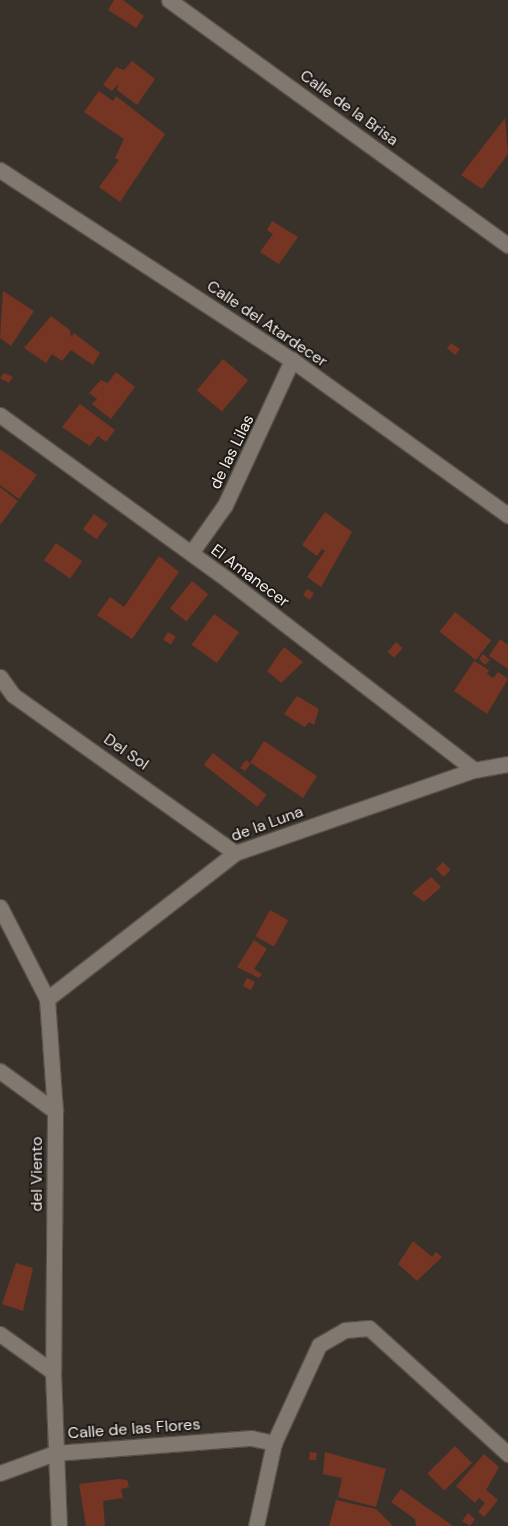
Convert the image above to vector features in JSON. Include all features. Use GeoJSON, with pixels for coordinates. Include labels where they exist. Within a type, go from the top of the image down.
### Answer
{"type":"FeatureCollection","features":[{"type":"Feature","properties":{"kind":"street","name":"Calle de la Brisa"},"geometry":{"type":"LineString","coordinates":[[169,0],[508,245]]}},
{"type":"Feature","properties":{"kind":"street","name":"Calle del Atardecer"},"geometry":{"type":"LineString","coordinates":[[0,170],[292,360],[508,516]]}},
{"type":"Feature","properties":{"kind":"street","name":"de las Lilas"},"geometry":{"type":"LineString","coordinates":[[191,554],[225,505],[292,360]]}},
{"type":"Feature","properties":{"kind":"street","name":"El Amanecer"},"geometry":{"type":"LineString","coordinates":[[0,416],[191,554],[474,770]]}},
{"type":"Feature","properties":{"kind":"street","name":"Del Sol"},"geometry":{"type":"LineString","coordinates":[[0,677],[13,695],[235,853]]}},
{"type":"Feature","properties":{"kind":"street","name":"de la Luna"},"geometry":{"type":"LineString","coordinates":[[47,999],[235,853],[474,770],[508,764]]}},
{"type":"Feature","properties":{"kind":"street","name":"del Viento"},"geometry":{"type":"LineString","coordinates":[[0,907],[47,999],[55,1111],[54,1453],[59,1526]]}},
{"type":"Feature","properties":{"kind":"street"},"geometry":{"type":"LineString","coordinates":[[0,1071],[55,1111]]}},
{"type":"Feature","properties":{"kind":"street"},"geometry":{"type":"LineString","coordinates":[[256,1526],[274,1443],[319,1345],[345,1330],[369,1328],[508,1454]]}},
{"type":"Feature","properties":{"kind":"street"},"geometry":{"type":"LineString","coordinates":[[0,1334],[54,1372]]}},
{"type":"Feature","properties":{"kind":"street","name":"Calle de las Flores"},"geometry":{"type":"LineString","coordinates":[[0,1472],[54,1453],[251,1438],[274,1443]]}},
{"type":"Feature","properties":{"kind":"building"},"geometry":{"type":"Polygon","coordinates":[[[114,0],[123,0],[144,16],[136,28],[108,10],[114,0]]]}},
{"type":"Feature","properties":{"kind":"building"},"geometry":{"type":"Polygon","coordinates":[[[132,61],[155,79],[137,105],[117,90],[118,84],[112,91],[103,85],[116,67],[124,70],[132,61]]]}},
{"type":"Feature","properties":{"kind":"building"},"geometry":{"type":"Polygon","coordinates":[[[99,91],[113,101],[116,96],[165,134],[120,202],[99,187],[119,160],[115,158],[124,139],[84,112],[99,91]]]}},
{"type":"Feature","properties":{"kind":"building"},"geometry":{"type":"Polygon","coordinates":[[[505,118],[508,154],[482,189],[461,175],[505,118]]]}},
{"type":"Feature","properties":{"kind":"building"},"geometry":{"type":"Polygon","coordinates":[[[272,221],[298,237],[279,264],[260,252],[273,234],[267,230],[272,221]]]}},
{"type":"Feature","properties":{"kind":"building"},"geometry":{"type":"Polygon","coordinates":[[[3,291],[34,311],[11,346],[0,338],[3,291]]]}},
{"type":"Feature","properties":{"kind":"building"},"geometry":{"type":"Polygon","coordinates":[[[51,316],[70,330],[71,337],[74,333],[100,353],[93,365],[71,350],[62,361],[52,354],[46,363],[24,348],[51,316]]]}},
{"type":"Feature","properties":{"kind":"building"},"geometry":{"type":"Polygon","coordinates":[[[451,343],[460,349],[455,355],[447,348],[451,343]]]}},
{"type":"Feature","properties":{"kind":"building"},"geometry":{"type":"Polygon","coordinates":[[[223,359],[248,380],[222,412],[197,390],[223,359]]]}},
{"type":"Feature","properties":{"kind":"building"},"geometry":{"type":"Polygon","coordinates":[[[116,372],[135,387],[111,419],[92,404],[97,399],[89,393],[101,380],[108,383],[116,372]]]}},
{"type":"Feature","properties":{"kind":"building"},"geometry":{"type":"Polygon","coordinates":[[[4,373],[13,377],[9,383],[0,378],[4,373]]]}},
{"type":"Feature","properties":{"kind":"building"},"geometry":{"type":"Polygon","coordinates":[[[80,404],[115,430],[106,442],[98,436],[90,446],[62,427],[80,404]]]}},
{"type":"Feature","properties":{"kind":"building"},"geometry":{"type":"Polygon","coordinates":[[[0,449],[37,475],[19,499],[0,485],[0,449]]]}},
{"type":"Feature","properties":{"kind":"building"},"geometry":{"type":"Polygon","coordinates":[[[0,487],[18,501],[0,525],[0,487]]]}},
{"type":"Feature","properties":{"kind":"building"},"geometry":{"type":"Polygon","coordinates":[[[325,512],[352,532],[321,587],[307,577],[325,551],[322,549],[317,556],[302,545],[325,512]]]}},
{"type":"Feature","properties":{"kind":"building"},"geometry":{"type":"Polygon","coordinates":[[[94,514],[108,524],[97,539],[83,529],[94,514]]]}},
{"type":"Feature","properties":{"kind":"building"},"geometry":{"type":"Polygon","coordinates":[[[56,543],[82,561],[70,579],[44,560],[56,543]]]}},
{"type":"Feature","properties":{"kind":"building"},"geometry":{"type":"Polygon","coordinates":[[[159,556],[179,572],[132,639],[97,615],[110,597],[124,607],[159,556]]]}},
{"type":"Feature","properties":{"kind":"building"},"geometry":{"type":"Polygon","coordinates":[[[192,581],[208,594],[186,621],[170,608],[192,581]]]}},
{"type":"Feature","properties":{"kind":"building"},"geometry":{"type":"Polygon","coordinates":[[[307,589],[314,593],[310,600],[303,595],[307,589]]]}},
{"type":"Feature","properties":{"kind":"building"},"geometry":{"type":"Polygon","coordinates":[[[455,612],[491,640],[476,660],[440,632],[455,612]]]}},
{"type":"Feature","properties":{"kind":"building"},"geometry":{"type":"Polygon","coordinates":[[[214,614],[239,632],[217,663],[192,645],[214,614]]]}},
{"type":"Feature","properties":{"kind":"building"},"geometry":{"type":"Polygon","coordinates":[[[168,632],[176,637],[171,644],[163,640],[168,632]]]}},
{"type":"Feature","properties":{"kind":"building"},"geometry":{"type":"Polygon","coordinates":[[[500,639],[508,645],[508,669],[489,656],[500,639]]]}},
{"type":"Feature","properties":{"kind":"building"},"geometry":{"type":"Polygon","coordinates":[[[396,642],[403,648],[394,658],[387,652],[396,642]]]}},
{"type":"Feature","properties":{"kind":"building"},"geometry":{"type":"Polygon","coordinates":[[[284,647],[303,662],[281,683],[267,671],[284,647]]]}},
{"type":"Feature","properties":{"kind":"building"},"geometry":{"type":"Polygon","coordinates":[[[483,654],[490,660],[485,665],[479,659],[483,654]]]}},
{"type":"Feature","properties":{"kind":"building"},"geometry":{"type":"Polygon","coordinates":[[[474,661],[489,670],[487,674],[493,678],[498,672],[508,679],[487,714],[454,691],[474,661]]]}},
{"type":"Feature","properties":{"kind":"building"},"geometry":{"type":"Polygon","coordinates":[[[297,696],[319,709],[314,725],[309,722],[305,727],[284,714],[297,696]]]}},
{"type":"Feature","properties":{"kind":"building"},"geometry":{"type":"Polygon","coordinates":[[[264,741],[317,776],[303,798],[251,763],[245,771],[240,768],[246,760],[250,763],[264,741]]]}},
{"type":"Feature","properties":{"kind":"building"},"geometry":{"type":"Polygon","coordinates":[[[213,753],[267,795],[257,807],[204,765],[213,753]]]}},
{"type":"Feature","properties":{"kind":"building"},"geometry":{"type":"Polygon","coordinates":[[[443,862],[451,870],[444,877],[436,869],[443,862]]]}},
{"type":"Feature","properties":{"kind":"building"},"geometry":{"type":"Polygon","coordinates":[[[431,877],[441,887],[424,902],[412,893],[431,877]]]}},
{"type":"Feature","properties":{"kind":"building"},"geometry":{"type":"Polygon","coordinates":[[[270,910],[288,920],[274,946],[255,936],[270,910]]]}},
{"type":"Feature","properties":{"kind":"building"},"geometry":{"type":"Polygon","coordinates":[[[254,940],[267,949],[254,969],[262,974],[259,978],[237,967],[254,940]]]}},
{"type":"Feature","properties":{"kind":"building"},"geometry":{"type":"Polygon","coordinates":[[[247,978],[255,982],[251,990],[243,986],[247,978]]]}},
{"type":"Feature","properties":{"kind":"building"},"geometry":{"type":"Polygon","coordinates":[[[413,1241],[432,1257],[436,1252],[442,1257],[417,1281],[398,1264],[413,1241]]]}},
{"type":"Feature","properties":{"kind":"building"},"geometry":{"type":"Polygon","coordinates":[[[16,1263],[33,1268],[23,1311],[2,1304],[16,1263]]]}},
{"type":"Feature","properties":{"kind":"building"},"geometry":{"type":"Polygon","coordinates":[[[455,1446],[472,1463],[444,1491],[427,1474],[455,1446]]]}},
{"type":"Feature","properties":{"kind":"building"},"geometry":{"type":"Polygon","coordinates":[[[310,1452],[317,1453],[316,1460],[309,1460],[310,1452]]]}},
{"type":"Feature","properties":{"kind":"building"},"geometry":{"type":"Polygon","coordinates":[[[325,1452],[386,1469],[376,1507],[338,1497],[342,1478],[323,1474],[325,1452]]]}},
{"type":"Feature","properties":{"kind":"building"},"geometry":{"type":"Polygon","coordinates":[[[484,1454],[499,1467],[486,1490],[498,1500],[484,1517],[478,1512],[485,1503],[479,1498],[475,1503],[456,1486],[484,1454]]]}},
{"type":"Feature","properties":{"kind":"building"},"geometry":{"type":"Polygon","coordinates":[[[119,1479],[127,1480],[129,1487],[121,1489],[123,1498],[103,1501],[105,1526],[86,1526],[79,1484],[119,1479]]]}},
{"type":"Feature","properties":{"kind":"building"},"geometry":{"type":"Polygon","coordinates":[[[401,1489],[453,1526],[416,1526],[415,1519],[391,1502],[401,1489]]]}},
{"type":"Feature","properties":{"kind":"building"},"geometry":{"type":"Polygon","coordinates":[[[336,1500],[376,1509],[393,1526],[329,1526],[336,1500]]]}},
{"type":"Feature","properties":{"kind":"building"},"geometry":{"type":"Polygon","coordinates":[[[468,1513],[475,1519],[470,1526],[462,1521],[468,1513]]]}}]}
